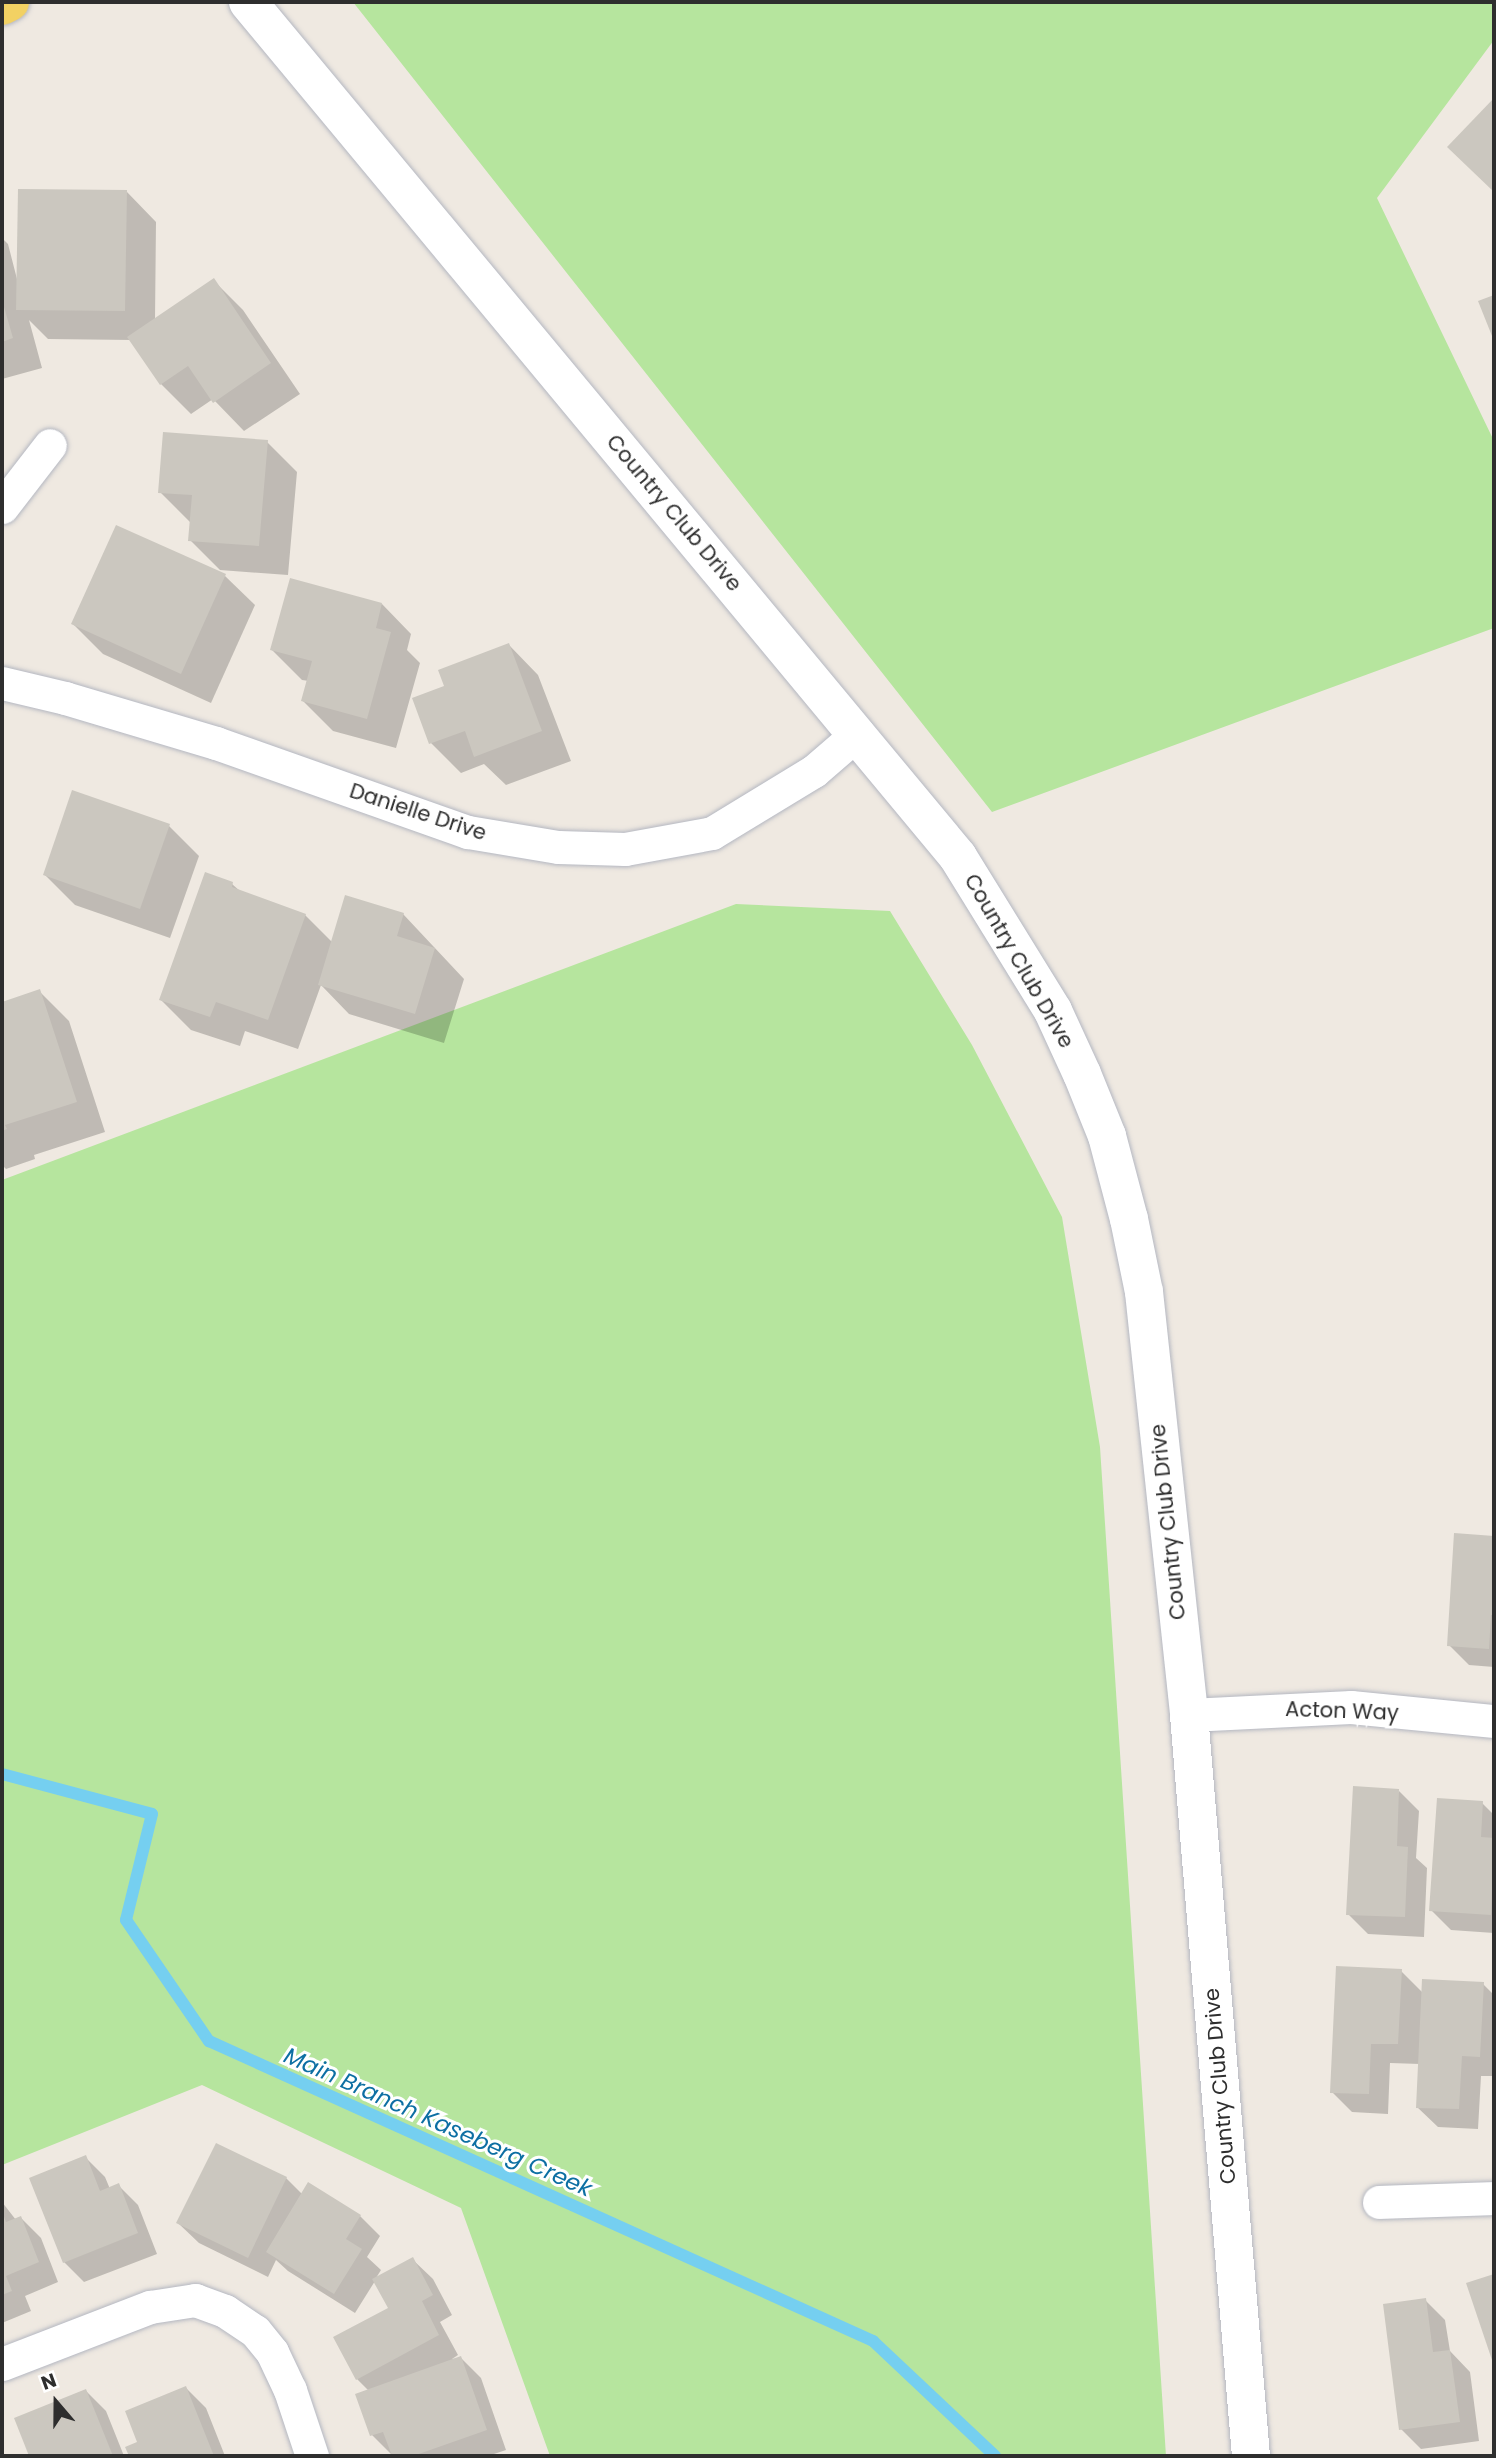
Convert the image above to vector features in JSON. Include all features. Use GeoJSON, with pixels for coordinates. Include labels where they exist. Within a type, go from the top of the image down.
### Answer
{"type":"FeatureCollection","features":[{"type":"Feature","properties":{"kind":"main road"},"geometry":{"type":"LineString","coordinates":[[2,6],[10,2]]}},
{"type":"Feature","properties":{"kind":"street","name":"Country Club Drive"},"geometry":{"type":"LineString","coordinates":[[248,2],[858,733],[958,857],[1053,1011],[1107,1136],[1129,1219],[1144,1292],[1189,1715],[1251,2456]]}},
{"type":"Feature","properties":{"kind":"street"},"geometry":{"type":"LineString","coordinates":[[2,507],[50,445]]}},
{"type":"Feature","properties":{"kind":"street","name":"Danielle Drive"},"geometry":{"type":"LineString","coordinates":[[2,683],[65,698],[216,743],[468,832],[558,847],[625,849],[712,833],[814,771],[858,733]]}},
{"type":"Feature","properties":{"kind":"street","name":"Acton Way"},"geometry":{"type":"LineString","coordinates":[[1189,1715],[1351,1707],[1494,1721]]}},
{"type":"Feature","properties":{"kind":"street"},"geometry":{"type":"LineString","coordinates":[[1379,2202],[1494,2198]]}},
{"type":"Feature","properties":{"kind":"street"},"geometry":{"type":"LineString","coordinates":[[2,2364],[150,2306],[195,2300],[235,2317],[255,2331],[272,2352],[290,2390],[312,2456]]}},
{"type":"Feature","properties":{"kind":"green space"},"geometry":{"type":"Polygon","coordinates":[[[353,2],[1494,2],[1494,40],[1377,198],[1494,441],[1494,628],[992,812],[353,2]]]}},
{"type":"Feature","properties":{"kind":"green space"},"geometry":{"type":"Polygon","coordinates":[[[736,904],[890,911],[972,1045],[1062,1217],[1100,1447],[1166,2456],[550,2456],[461,2208],[202,2085],[2,2165],[2,1180],[736,904]]]}},
{"type":"Feature","properties":{"kind":"building"},"geometry":{"type":"Polygon","coordinates":[[[1494,98],[1494,192],[1447,147],[1494,98]]]}},
{"type":"Feature","properties":{"kind":"building"},"geometry":{"type":"Polygon","coordinates":[[[18,189],[127,190],[125,311],[16,310],[18,189]]]}},
{"type":"Feature","properties":{"kind":"building"},"geometry":{"type":"Polygon","coordinates":[[[214,278],[271,363],[213,403],[188,366],[160,385],[127,337],[214,278]]]}},
{"type":"Feature","properties":{"kind":"building"},"geometry":{"type":"Polygon","coordinates":[[[1494,295],[1494,341],[1478,301],[1494,295]]]}},
{"type":"Feature","properties":{"kind":"building"},"geometry":{"type":"Polygon","coordinates":[[[2,300],[13,338],[2,342],[2,300]]]}},
{"type":"Feature","properties":{"kind":"building"},"geometry":{"type":"Polygon","coordinates":[[[163,432],[268,440],[259,546],[188,541],[192,495],[158,493],[163,432]]]}},
{"type":"Feature","properties":{"kind":"building"},"geometry":{"type":"Polygon","coordinates":[[[116,525],[226,574],[181,674],[71,624],[116,525]]]}},
{"type":"Feature","properties":{"kind":"building"},"geometry":{"type":"Polygon","coordinates":[[[290,578],[382,603],[376,628],[391,632],[367,719],[301,701],[312,661],[270,650],[290,578]]]}},
{"type":"Feature","properties":{"kind":"building"},"geometry":{"type":"Polygon","coordinates":[[[509,643],[542,731],[474,757],[465,731],[429,744],[412,698],[444,686],[438,670],[509,643]]]}},
{"type":"Feature","properties":{"kind":"building"},"geometry":{"type":"Polygon","coordinates":[[[72,790],[170,824],[140,909],[43,875],[72,790]]]}},
{"type":"Feature","properties":{"kind":"building"},"geometry":{"type":"Polygon","coordinates":[[[205,872],[233,882],[232,887],[306,914],[268,1020],[216,1002],[210,1017],[159,1000],[205,872]]]}},
{"type":"Feature","properties":{"kind":"building"},"geometry":{"type":"Polygon","coordinates":[[[345,895],[404,913],[397,936],[435,948],[415,1014],[318,985],[345,895]]]}},
{"type":"Feature","properties":{"kind":"building"},"geometry":{"type":"Polygon","coordinates":[[[40,989],[77,1102],[5,1125],[7,1129],[2,1131],[2,1002],[40,989]]]}},
{"type":"Feature","properties":{"kind":"building"},"geometry":{"type":"Polygon","coordinates":[[[1454,1533],[1494,1536],[1494,1615],[1491,1615],[1489,1649],[1447,1646],[1454,1533]]]}},
{"type":"Feature","properties":{"kind":"building"},"geometry":{"type":"Polygon","coordinates":[[[1353,1786],[1399,1789],[1397,1846],[1408,1847],[1405,1917],[1346,1915],[1353,1786]]]}},
{"type":"Feature","properties":{"kind":"building"},"geometry":{"type":"Polygon","coordinates":[[[1437,1798],[1483,1801],[1481,1837],[1494,1838],[1491,1915],[1429,1911],[1437,1798]]]}},
{"type":"Feature","properties":{"kind":"building"},"geometry":{"type":"Polygon","coordinates":[[[1336,1966],[1402,1969],[1398,2044],[1371,2044],[1369,2094],[1330,2093],[1336,1966]]]}},
{"type":"Feature","properties":{"kind":"building"},"geometry":{"type":"Polygon","coordinates":[[[1422,1979],[1484,1982],[1480,2057],[1462,2056],[1459,2109],[1416,2108],[1422,1979]]]}},
{"type":"Feature","properties":{"kind":"building"},"geometry":{"type":"Polygon","coordinates":[[[216,2143],[287,2177],[248,2258],[176,2223],[216,2143]]]}},
{"type":"Feature","properties":{"kind":"building"},"geometry":{"type":"Polygon","coordinates":[[[86,2155],[100,2191],[119,2183],[138,2233],[63,2263],[29,2178],[86,2155]]]}},
{"type":"Feature","properties":{"kind":"building"},"geometry":{"type":"Polygon","coordinates":[[[308,2182],[361,2215],[346,2239],[362,2249],[334,2294],[266,2252],[308,2182]]]}},
{"type":"Feature","properties":{"kind":"building"},"geometry":{"type":"Polygon","coordinates":[[[2,2211],[6,2222],[21,2216],[39,2262],[6,2276],[12,2291],[2,2295],[2,2211]]]}},
{"type":"Feature","properties":{"kind":"building"},"geometry":{"type":"Polygon","coordinates":[[[413,2257],[433,2295],[422,2301],[439,2335],[356,2380],[333,2337],[388,2308],[372,2279],[413,2257]]]}},
{"type":"Feature","properties":{"kind":"building"},"geometry":{"type":"Polygon","coordinates":[[[1494,2274],[1494,2366],[1466,2283],[1494,2274]]]}},
{"type":"Feature","properties":{"kind":"building"},"geometry":{"type":"Polygon","coordinates":[[[1426,2298],[1433,2352],[1450,2350],[1460,2422],[1399,2430],[1383,2304],[1426,2298]]]}},
{"type":"Feature","properties":{"kind":"building"},"geometry":{"type":"Polygon","coordinates":[[[461,2356],[487,2430],[413,2456],[392,2456],[383,2432],[370,2436],[355,2394],[461,2356]]]}},
{"type":"Feature","properties":{"kind":"building"},"geometry":{"type":"Polygon","coordinates":[[[186,2386],[214,2456],[129,2456],[125,2447],[137,2442],[125,2411],[186,2386]]]}},
{"type":"Feature","properties":{"kind":"building"},"geometry":{"type":"Polygon","coordinates":[[[86,2389],[113,2456],[29,2456],[14,2418],[86,2389]]]}},
{"type":"Feature","properties":{"kind":"waterway","name":"Main Branch Kaseberg Creek"},"geometry":{"type":"LineString","coordinates":[[2,1774],[152,1814],[126,1920],[209,2041],[873,2341],[995,2456]]}}]}
